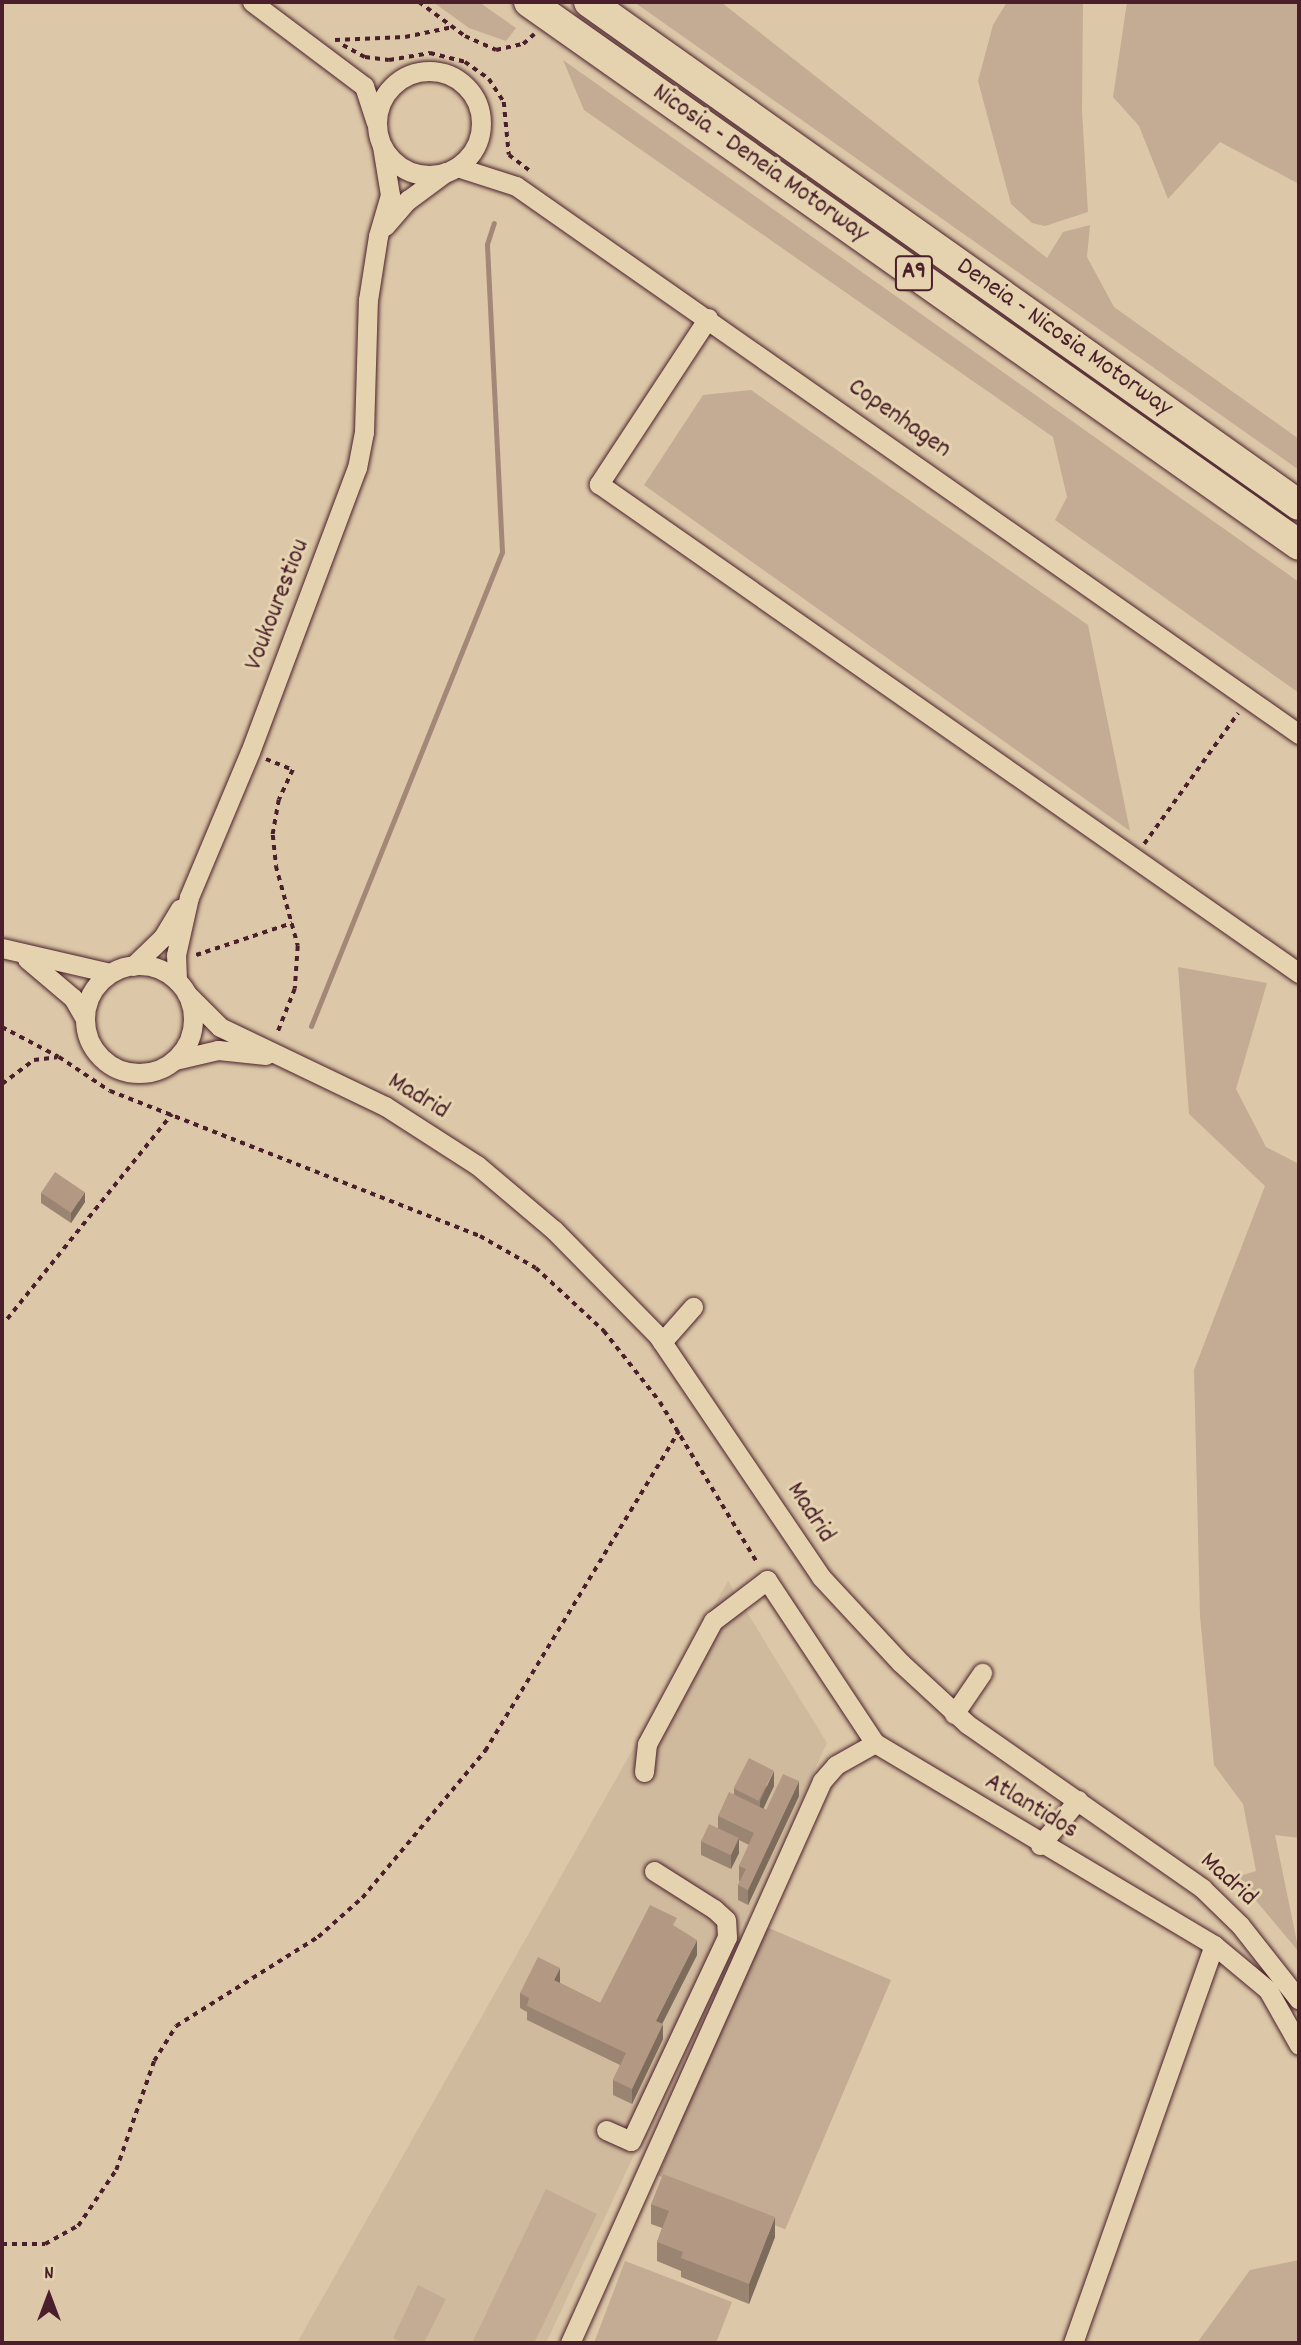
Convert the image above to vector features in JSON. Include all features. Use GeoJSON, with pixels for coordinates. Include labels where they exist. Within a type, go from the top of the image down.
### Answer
{"type":"FeatureCollection","features":[{"type":"Feature","properties":{"kind":"highway","name":"Nicosia - Deneia Motorway"},"geometry":{"type":"LineString","coordinates":[[528,2],[1299,545]]}},
{"type":"Feature","properties":{"kind":"highway","name":"Deneia - Nicosia Motorway"},"geometry":{"type":"LineString","coordinates":[[589,2],[1299,505]]}},
{"type":"Feature","properties":{"kind":"street"},"geometry":{"type":"LineString","coordinates":[[252,2],[364,86],[382,146],[403,168],[432,175],[452,169]]}},
{"type":"Feature","properties":{"kind":"street"},"geometry":{"type":"LineString","coordinates":[[377,123],[380,105],[402,78],[419,71],[455,77],[478,104],[482,121],[471,155],[408,200],[377,236]]}},
{"type":"Feature","properties":{"kind":"street","name":"Voukourestiou"},"geometry":{"type":"LineString","coordinates":[[182,988],[176,956],[189,897],[250,752],[357,468],[364,432],[368,300],[377,236],[390,195],[382,146]]}},
{"type":"Feature","properties":{"kind":"street","name":"Copenhagen"},"geometry":{"type":"LineString","coordinates":[[452,169],[516,186],[708,317],[1299,734]]}},
{"type":"Feature","properties":{"kind":"street"},"geometry":{"type":"LineString","coordinates":[[708,317],[599,484],[1299,973]]}},
{"type":"Feature","properties":{"kind":"street"},"geometry":{"type":"LineString","coordinates":[[133,966],[163,937],[189,897]]}},
{"type":"Feature","properties":{"kind":"street"},"geometry":{"type":"LineString","coordinates":[[2,948],[110,973],[133,966],[162,970],[182,988],[193,1030],[175,1060],[142,1074],[117,1068],[95,1052],[85,1019],[73,998],[21,954]]}},
{"type":"Feature","properties":{"kind":"street"},"geometry":{"type":"LineString","coordinates":[[85,1019],[92,993],[110,973]]}},
{"type":"Feature","properties":{"kind":"street","name":"Madrid"},"geometry":{"type":"LineString","coordinates":[[182,988],[220,1027],[385,1106],[477,1165],[554,1230],[662,1342],[821,1577],[954,1714],[1202,1888],[1240,1925],[1299,2000]]}},
{"type":"Feature","properties":{"kind":"street","name":"Madrid"},"geometry":{"type":"LineString","coordinates":[[175,1060],[218,1050],[284,1058]]}},
{"type":"Feature","properties":{"kind":"street"},"geometry":{"type":"LineString","coordinates":[[662,1342],[693,1307]]}},
{"type":"Feature","properties":{"kind":"street"},"geometry":{"type":"LineString","coordinates":[[644,1773],[647,1744],[713,1621],[767,1580]]}},
{"type":"Feature","properties":{"kind":"street","name":"Atlantidos"},"geometry":{"type":"LineString","coordinates":[[767,1580],[875,1743],[1040,1845],[1214,1945],[1268,1990],[1299,2045]]}},
{"type":"Feature","properties":{"kind":"street"},"geometry":{"type":"LineString","coordinates":[[954,1714],[982,1673]]}},
{"type":"Feature","properties":{"kind":"street"},"geometry":{"type":"LineString","coordinates":[[570,2343],[822,1781],[836,1765],[875,1743]]}},
{"type":"Feature","properties":{"kind":"street"},"geometry":{"type":"LineString","coordinates":[[1040,1845],[1078,1800]]}},
{"type":"Feature","properties":{"kind":"street"},"geometry":{"type":"LineString","coordinates":[[606,2130],[631,2141],[727,1937],[726,1920],[715,1909],[654,1871]]}},
{"type":"Feature","properties":{"kind":"street"},"geometry":{"type":"LineString","coordinates":[[1073,2343],[1214,1945]]}},
{"type":"Feature","properties":{"kind":"path"},"geometry":{"type":"LineString","coordinates":[[419,2],[453,27],[496,50],[523,44],[536,32]]}},
{"type":"Feature","properties":{"kind":"path"},"geometry":{"type":"LineString","coordinates":[[335,40],[405,37],[453,27]]}},
{"type":"Feature","properties":{"kind":"path"},"geometry":{"type":"LineString","coordinates":[[324,32],[365,57],[389,60],[430,53],[465,62],[489,79],[504,102],[509,155],[531,171]]}},
{"type":"Feature","properties":{"kind":"path"},"geometry":{"type":"LineString","coordinates":[[1139,851],[1238,712]]}},
{"type":"Feature","properties":{"kind":"path"},"geometry":{"type":"LineString","coordinates":[[263,758],[293,770],[279,800],[273,850],[298,946],[295,989],[278,1032]]}},
{"type":"Feature","properties":{"kind":"path"},"geometry":{"type":"LineString","coordinates":[[196,955],[292,923]]}},
{"type":"Feature","properties":{"kind":"path"},"geometry":{"type":"LineString","coordinates":[[2,1027],[59,1057],[110,1091],[480,1236],[536,1269],[604,1331],[678,1431],[767,1580]]}},
{"type":"Feature","properties":{"kind":"path"},"geometry":{"type":"LineString","coordinates":[[2,1084],[33,1060],[59,1057]]}},
{"type":"Feature","properties":{"kind":"path"},"geometry":{"type":"LineString","coordinates":[[7,1319],[172,1114]]}},
{"type":"Feature","properties":{"kind":"path"},"geometry":{"type":"LineString","coordinates":[[2,2245],[45,2244],[78,2226],[116,2170],[154,2061],[176,2026],[318,1937],[362,1898],[485,1751],[678,1431]]}},
{"type":"Feature","properties":{"kind":"shaded area"},"geometry":{"type":"Polygon","coordinates":[[[433,2],[479,2],[516,28],[506,41],[469,28],[433,2]]]}},
{"type":"Feature","properties":{"kind":"shaded area"},"geometry":{"type":"Polygon","coordinates":[[[634,2],[721,2],[1047,258],[1063,232],[1090,225],[1087,257],[1114,307],[1299,439],[1299,470],[634,2]]]}},
{"type":"Feature","properties":{"kind":"shaded area"},"geometry":{"type":"Polygon","coordinates":[[[1007,2],[1083,2],[1082,111],[1088,212],[1045,226],[1032,223],[1011,204],[978,81],[993,25],[1007,2]]]}},
{"type":"Feature","properties":{"kind":"shaded area"},"geometry":{"type":"Polygon","coordinates":[[[1127,2],[1299,2],[1299,184],[1220,142],[1168,199],[1139,126],[1113,97],[1127,2]]]}},
{"type":"Feature","properties":{"kind":"shaded area"},"geometry":{"type":"Polygon","coordinates":[[[563,60],[1299,582],[1299,693],[1055,520],[1067,497],[1053,437],[584,110],[563,60]]]}},
{"type":"Feature","properties":{"kind":"shaded area"},"geometry":{"type":"Polygon","coordinates":[[[751,390],[1088,625],[1130,831],[644,485],[703,395],[751,390]]]}},
{"type":"Feature","properties":{"kind":"shaded area"},"geometry":{"type":"Polygon","coordinates":[[[1178,967],[1267,983],[1236,1089],[1266,1147],[1299,1164],[1299,1838],[1275,1835],[1299,1952],[1236,1877],[1256,1871],[1243,1804],[1214,1765],[1200,1616],[1194,1370],[1265,1186],[1189,1114],[1178,967]]]}},
{"type":"Feature","properties":{"kind":"shaded area"},"geometry":{"type":"Polygon","coordinates":[[[728,1581],[827,1743],[546,2343],[297,2343],[728,1581]]]}},
{"type":"Feature","properties":{"kind":"shaded area"},"geometry":{"type":"Polygon","coordinates":[[[764,1926],[891,1980],[785,2229],[658,2175],[764,1926]]]}},
{"type":"Feature","properties":{"kind":"shaded area"},"geometry":{"type":"Polygon","coordinates":[[[546,2189],[597,2214],[534,2343],[472,2343],[546,2189]]]}},
{"type":"Feature","properties":{"kind":"shaded area"},"geometry":{"type":"Polygon","coordinates":[[[1299,2260],[1299,2343],[1197,2343],[1250,2270],[1299,2260]]]}},
{"type":"Feature","properties":{"kind":"shaded area"},"geometry":{"type":"Polygon","coordinates":[[[625,2261],[732,2302],[716,2343],[594,2343],[625,2261]]]}},
{"type":"Feature","properties":{"kind":"shaded area"},"geometry":{"type":"Polygon","coordinates":[[[418,2285],[446,2299],[424,2343],[403,2343],[393,2338],[418,2285]]]}},
{"type":"Feature","properties":{"kind":"building"},"geometry":{"type":"Polygon","coordinates":[[[55,1172],[85,1192],[71,1213],[41,1193],[55,1172]]]}},
{"type":"Feature","properties":{"kind":"building"},"geometry":{"type":"Polygon","coordinates":[[[749,1758],[774,1771],[759,1801],[734,1788],[749,1758]]]}},
{"type":"Feature","properties":{"kind":"building"},"geometry":{"type":"Polygon","coordinates":[[[783,1774],[799,1781],[748,1890],[738,1885],[746,1869],[739,1866],[754,1833],[718,1816],[729,1792],[766,1810],[783,1774]]]}},
{"type":"Feature","properties":{"kind":"building"},"geometry":{"type":"Polygon","coordinates":[[[709,1824],[739,1838],[731,1855],[701,1841],[709,1824]]]}},
{"type":"Feature","properties":{"kind":"building"},"geometry":{"type":"Polygon","coordinates":[[[650,1905],[677,1918],[673,1925],[697,1940],[656,2021],[663,2024],[632,2089],[613,2080],[626,2053],[527,2006],[529,1998],[520,1993],[538,1957],[560,1968],[554,1980],[600,2003],[650,1905]]]}},
{"type":"Feature","properties":{"kind":"building"},"geometry":{"type":"Polygon","coordinates":[[[663,2174],[775,2217],[749,2284],[681,2258],[683,2252],[657,2242],[669,2211],[651,2204],[663,2174]]]}},
{"type":"Feature","properties":{"kind":"waterway"},"geometry":{"type":"LineString","coordinates":[[311,1026],[502,552],[487,244],[494,223]]}}]}
